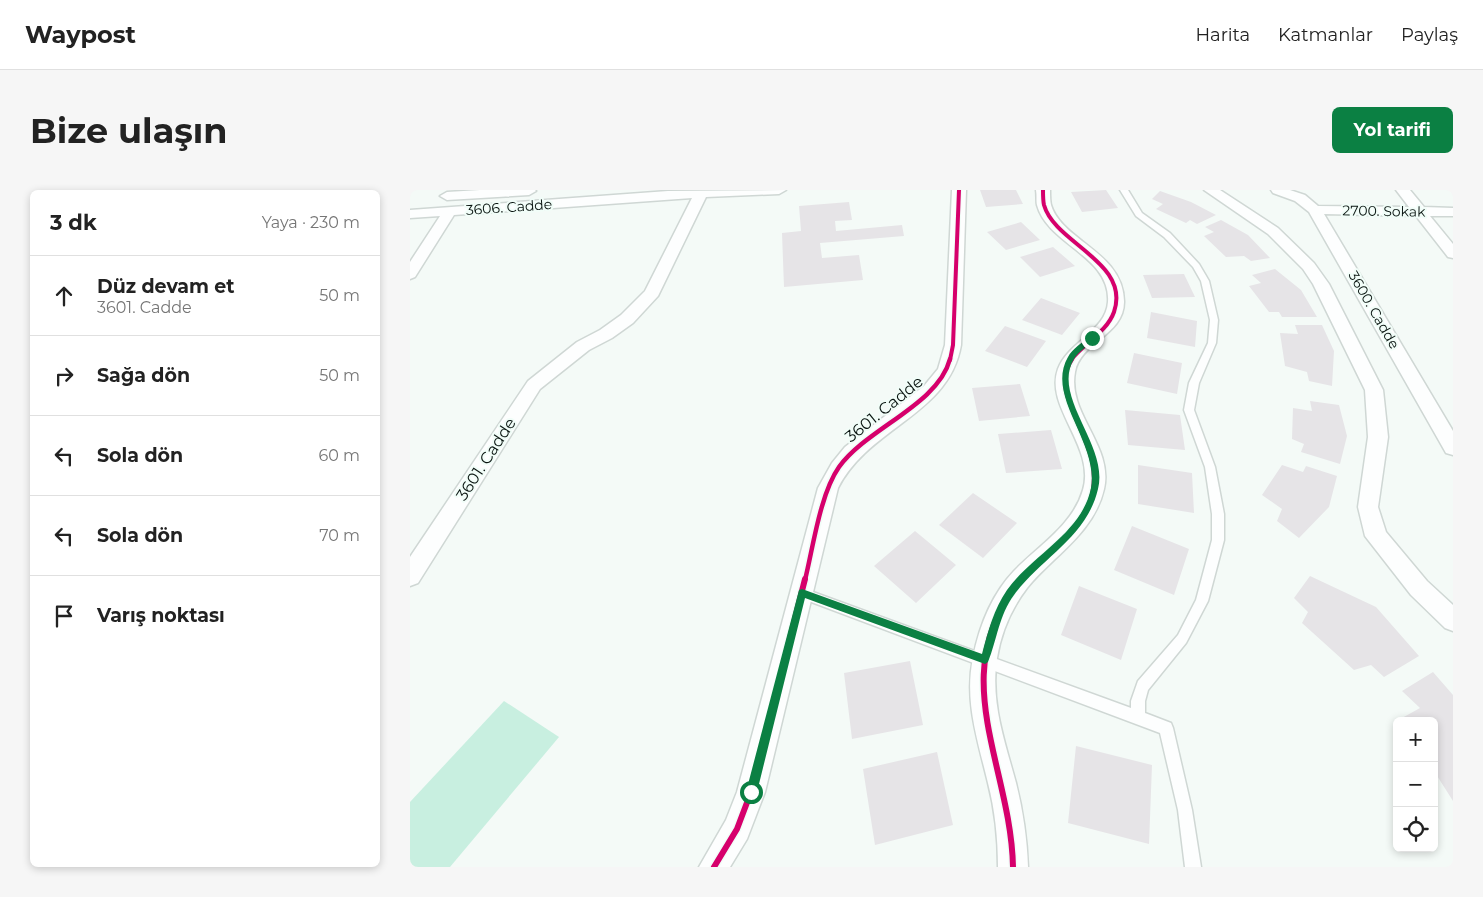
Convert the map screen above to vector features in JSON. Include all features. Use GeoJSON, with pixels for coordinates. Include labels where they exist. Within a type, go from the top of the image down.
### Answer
{"type":"FeatureCollection","features":[{"type":"Feature","properties":{"kind":"street"},"geometry":{"type":"LineString","coordinates":[[410,274],[443,212],[449,193],[540,190]]}},
{"type":"Feature","properties":{"kind":"street","name":"3606. Cadde"},"geometry":{"type":"LineString","coordinates":[[412,217],[443,212],[672,192],[702,193],[779,190]]}},
{"type":"Feature","properties":{"kind":"street","name":"3601. Cadde"},"geometry":{"type":"LineString","coordinates":[[714,867],[737,829],[751,792],[828,488],[836,469],[861,442],[925,395],[945,374],[950,362],[953,345],[959,190]]}},
{"type":"Feature","properties":{"kind":"street"},"geometry":{"type":"LineString","coordinates":[[1013,867],[1013,839],[981,697],[985,659],[996,620],[1011,592],[1075,528],[1086,510],[1095,488],[1094,463],[1089,442],[1072,408],[1066,388],[1065,373],[1071,357],[1107,323],[1113,314],[1116,303],[1115,288],[1106,269],[1057,225],[1045,206],[1043,190]]}},
{"type":"Feature","properties":{"kind":"street"},"geometry":{"type":"LineString","coordinates":[[1211,190],[1273,230],[1309,266],[1321,284],[1374,390],[1378,437],[1368,507],[1376,536],[1419,588],[1453,620]]}},
{"type":"Feature","properties":{"kind":"street","name":"3600. Cadde"},"geometry":{"type":"LineString","coordinates":[[1278,190],[1300,198],[1315,210],[1453,448]]}},
{"type":"Feature","properties":{"kind":"street"},"geometry":{"type":"LineString","coordinates":[[1403,190],[1453,254]]}},
{"type":"Feature","properties":{"kind":"street","name":"3601. Cadde"},"geometry":{"type":"LineString","coordinates":[[410,576],[534,385],[583,346],[606,334],[626,319],[652,293],[702,193]]}},
{"type":"Feature","properties":{"kind":"street","name":"2700. Sokak"},"geometry":{"type":"LineString","coordinates":[[1315,210],[1453,212]]}},
{"type":"Feature","properties":{"kind":"lane"},"geometry":{"type":"LineString","coordinates":[[1124,190],[1139,214],[1167,235],[1196,266],[1205,281],[1214,320],[1212,343],[1194,383],[1189,410],[1210,467],[1218,514],[1218,540],[1202,601],[1182,639],[1143,686],[1138,701],[1138,718]]}},
{"type":"Feature","properties":{"kind":"lane"},"geometry":{"type":"LineString","coordinates":[[802,593],[985,659],[1166,728],[1185,810],[1193,867]]}},
{"type":"Feature","properties":{"kind":"green space"},"geometry":{"type":"Polygon","coordinates":[[[504,701],[559,737],[450,867],[410,867],[410,802],[504,701]]]}},
{"type":"Feature","properties":{"kind":"building"},"geometry":{"type":"Polygon","coordinates":[[[980,190],[1016,190],[1023,204],[986,207],[980,190]]]}},
{"type":"Feature","properties":{"kind":"building"},"geometry":{"type":"Polygon","coordinates":[[[1106,190],[1118,208],[1082,212],[1071,192],[1106,190]]]}},
{"type":"Feature","properties":{"kind":"building"},"geometry":{"type":"Polygon","coordinates":[[[1160,191],[1191,202],[1216,215],[1197,224],[1190,220],[1186,223],[1156,209],[1163,204],[1152,199],[1160,191]]]}},
{"type":"Feature","properties":{"kind":"building"},"geometry":{"type":"Polygon","coordinates":[[[849,202],[852,220],[835,221],[836,231],[902,225],[904,236],[820,243],[822,258],[859,255],[863,280],[784,287],[782,233],[801,231],[799,206],[849,202]]]}},
{"type":"Feature","properties":{"kind":"building"},"geometry":{"type":"Polygon","coordinates":[[[1221,220],[1248,235],[1270,258],[1251,261],[1244,256],[1226,257],[1204,236],[1214,232],[1205,227],[1221,220]]]}},
{"type":"Feature","properties":{"kind":"building"},"geometry":{"type":"Polygon","coordinates":[[[1021,222],[1040,240],[1006,250],[987,232],[1021,222]]]}},
{"type":"Feature","properties":{"kind":"building"},"geometry":{"type":"Polygon","coordinates":[[[1053,247],[1075,266],[1040,277],[1020,257],[1053,247]]]}},
{"type":"Feature","properties":{"kind":"building"},"geometry":{"type":"Polygon","coordinates":[[[1275,269],[1301,290],[1317,317],[1282,317],[1279,312],[1269,312],[1249,286],[1261,283],[1252,275],[1275,269]]]}},
{"type":"Feature","properties":{"kind":"building"},"geometry":{"type":"Polygon","coordinates":[[[1184,274],[1195,297],[1152,298],[1143,275],[1184,274]]]}},
{"type":"Feature","properties":{"kind":"building"},"geometry":{"type":"Polygon","coordinates":[[[1041,298],[1080,313],[1062,335],[1022,320],[1041,298]]]}},
{"type":"Feature","properties":{"kind":"building"},"geometry":{"type":"Polygon","coordinates":[[[1151,312],[1197,321],[1195,347],[1147,338],[1151,312]]]}},
{"type":"Feature","properties":{"kind":"building"},"geometry":{"type":"Polygon","coordinates":[[[1295,325],[1322,325],[1334,351],[1332,386],[1309,381],[1307,372],[1285,366],[1280,333],[1298,334],[1295,325]]]}},
{"type":"Feature","properties":{"kind":"building"},"geometry":{"type":"Polygon","coordinates":[[[1005,326],[1046,341],[1027,367],[985,351],[1005,326]]]}},
{"type":"Feature","properties":{"kind":"building"},"geometry":{"type":"Polygon","coordinates":[[[1134,353],[1182,363],[1177,394],[1127,383],[1134,353]]]}},
{"type":"Feature","properties":{"kind":"building"},"geometry":{"type":"Polygon","coordinates":[[[1020,384],[1030,416],[979,421],[972,388],[1020,384]]]}},
{"type":"Feature","properties":{"kind":"building"},"geometry":{"type":"Polygon","coordinates":[[[1310,401],[1339,405],[1347,436],[1340,464],[1301,452],[1304,444],[1292,439],[1293,408],[1312,411],[1310,401]]]}},
{"type":"Feature","properties":{"kind":"building"},"geometry":{"type":"Polygon","coordinates":[[[1125,410],[1180,415],[1185,450],[1128,445],[1125,410]]]}},
{"type":"Feature","properties":{"kind":"building"},"geometry":{"type":"Polygon","coordinates":[[[1051,430],[1062,469],[1006,473],[998,434],[1051,430]]]}},
{"type":"Feature","properties":{"kind":"building"},"geometry":{"type":"Polygon","coordinates":[[[1138,465],[1192,473],[1194,513],[1138,504],[1138,465]]]}},
{"type":"Feature","properties":{"kind":"building"},"geometry":{"type":"Polygon","coordinates":[[[1282,465],[1303,472],[1306,466],[1337,476],[1329,507],[1299,538],[1277,521],[1282,509],[1262,495],[1282,465]]]}},
{"type":"Feature","properties":{"kind":"building"},"geometry":{"type":"Polygon","coordinates":[[[973,493],[1017,523],[983,558],[939,525],[973,493]]]}},
{"type":"Feature","properties":{"kind":"building"},"geometry":{"type":"Polygon","coordinates":[[[1132,526],[1189,549],[1174,595],[1114,570],[1132,526]]]}},
{"type":"Feature","properties":{"kind":"building"},"geometry":{"type":"Polygon","coordinates":[[[915,531],[956,565],[916,603],[874,566],[915,531]]]}},
{"type":"Feature","properties":{"kind":"building"},"geometry":{"type":"Polygon","coordinates":[[[1310,576],[1376,607],[1419,656],[1384,677],[1371,665],[1354,670],[1302,623],[1308,612],[1294,598],[1310,576]]]}},
{"type":"Feature","properties":{"kind":"building"},"geometry":{"type":"Polygon","coordinates":[[[1079,586],[1137,609],[1121,660],[1061,635],[1079,586]]]}},
{"type":"Feature","properties":{"kind":"building"},"geometry":{"type":"Polygon","coordinates":[[[910,661],[923,725],[852,739],[844,673],[910,661]]]}},
{"type":"Feature","properties":{"kind":"building"},"geometry":{"type":"Polygon","coordinates":[[[1433,672],[1453,695],[1453,801],[1438,777],[1438,717],[1404,717],[1420,708],[1402,691],[1433,672]]]}},
{"type":"Feature","properties":{"kind":"building"},"geometry":{"type":"Polygon","coordinates":[[[1076,746],[1152,765],[1149,844],[1068,823],[1076,746]]]}},
{"type":"Feature","properties":{"kind":"building"},"geometry":{"type":"Polygon","coordinates":[[[937,752],[953,825],[875,845],[863,769],[937,752]]]}},
{"type":"Feature","properties":{"kind":"cycle path"},"geometry":{"type":"LineString","coordinates":[[714,867],[737,829],[751,792],[828,488],[839,468],[852,452],[931,390],[944,374],[949,364],[953,345],[959,190]]}},
{"type":"Feature","properties":{"kind":"cycle path"},"geometry":{"type":"LineString","coordinates":[[1013,867],[1007,804],[986,721],[982,690],[985,658],[994,624],[1010,593],[1020,580],[1069,533],[1088,505],[1094,489],[1096,473],[1093,458],[1068,399],[1065,385],[1066,371],[1070,361],[1077,352],[1102,330],[1109,321],[1114,312],[1116,301],[1113,283],[1104,268],[1052,219],[1044,206],[1043,190]]}},
{"type":"Feature","properties":{"kind":"route"},"geometry":{"type":"LineString","coordinates":[[751,792],[802,593],[985,659],[996,620],[1011,592],[1045,555],[1075,528],[1086,510],[1095,488],[1094,463],[1089,442],[1072,408],[1066,388],[1065,373],[1071,357],[1092,338]]}}]}
